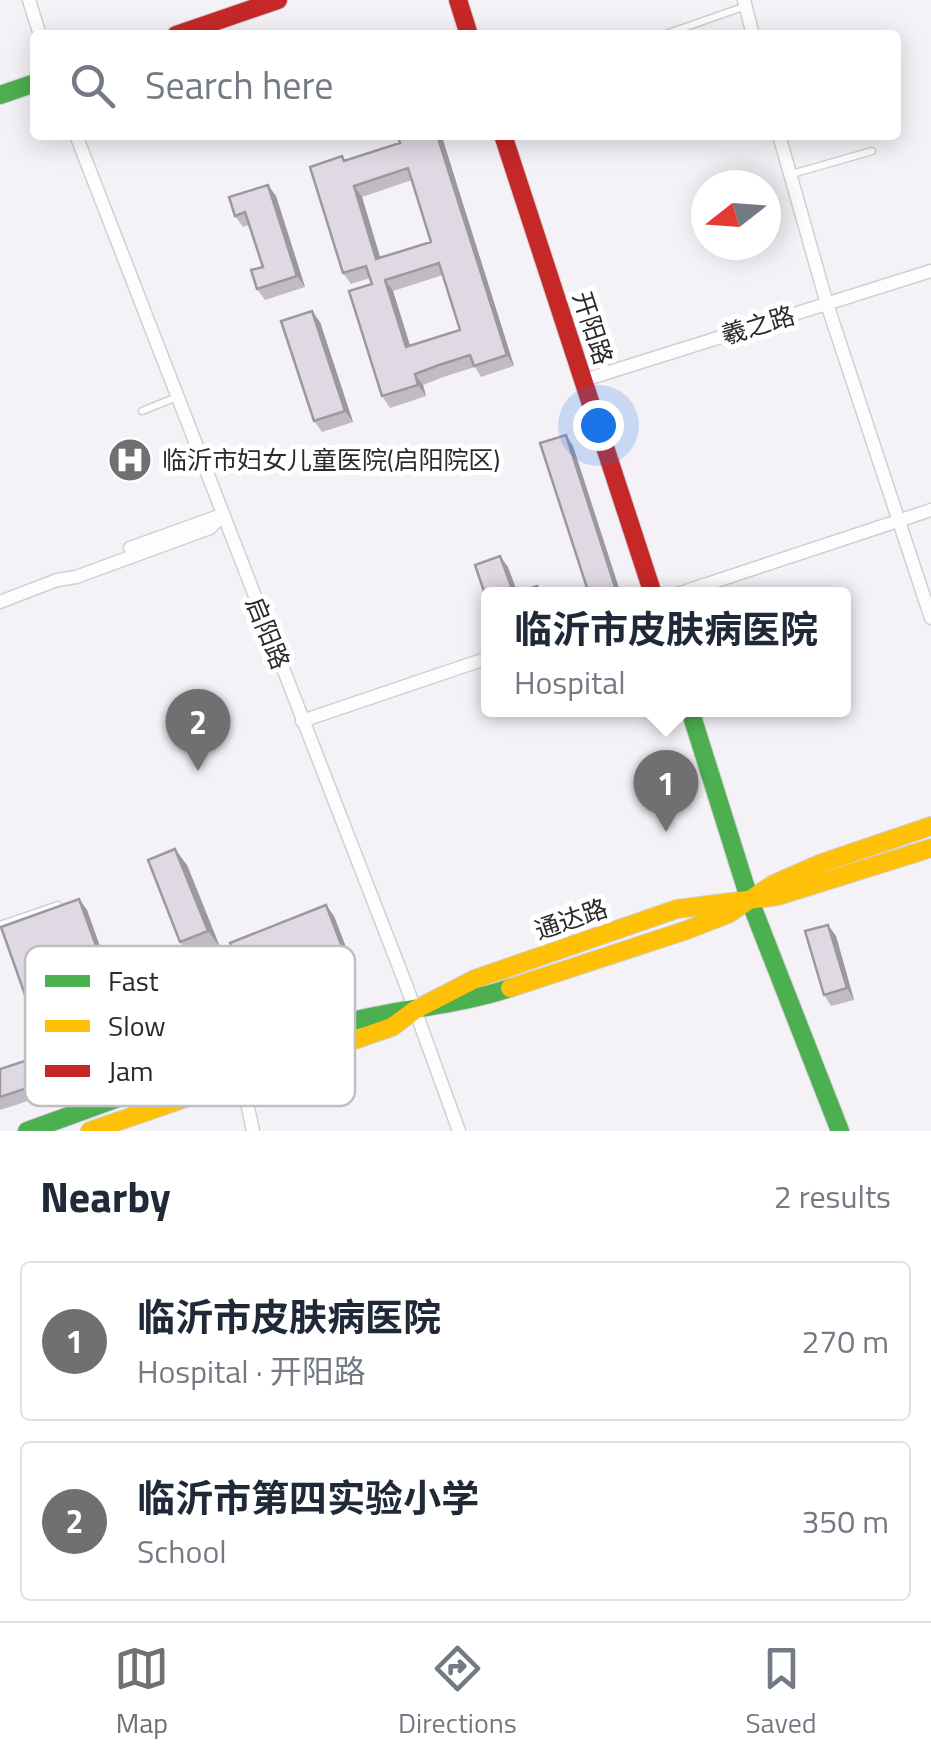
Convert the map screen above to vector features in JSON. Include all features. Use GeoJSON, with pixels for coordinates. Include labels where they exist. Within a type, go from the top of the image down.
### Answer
{"type":"FeatureCollection","features":[{"type":"Feature","properties":{"kind":"main road"},"geometry":{"type":"LineString","coordinates":[[191,30],[278,0]]}},
{"type":"Feature","properties":{"kind":"main road"},"geometry":{"type":"LineString","coordinates":[[458,0],[467,30]]}},
{"type":"Feature","properties":{"kind":"main road"},"geometry":{"type":"LineString","coordinates":[[0,95],[30,85]]}},
{"type":"Feature","properties":{"kind":"main road","name":"开阳路"},"geometry":{"type":"LineString","coordinates":[[504,140],[651,587]]}},
{"type":"Feature","properties":{"kind":"main road"},"geometry":{"type":"LineString","coordinates":[[692,717],[750,901],[840,1131]]}},
{"type":"Feature","properties":{"kind":"main road","name":"通达路"},"geometry":{"type":"LineString","coordinates":[[750,901],[774,884],[822,863],[931,826]]}},
{"type":"Feature","properties":{"kind":"main road","name":"通达路"},"geometry":{"type":"LineString","coordinates":[[355,1040],[392,1027],[415,1010],[475,979],[677,909],[803,890],[931,848]]}},
{"type":"Feature","properties":{"kind":"main road","name":"通达路"},"geometry":{"type":"LineString","coordinates":[[355,1021],[415,1010]]}},
{"type":"Feature","properties":{"kind":"main road","name":"通达路"},"geometry":{"type":"LineString","coordinates":[[27,1131],[97,1106]]}},
{"type":"Feature","properties":{"kind":"main road","name":"通达路"},"geometry":{"type":"LineString","coordinates":[[90,1131],[162,1106]]}},
{"type":"Feature","properties":{"kind":"street"},"geometry":{"type":"LineString","coordinates":[[29,0],[38,30]]}},
{"type":"Feature","properties":{"kind":"street"},"geometry":{"type":"LineString","coordinates":[[745,3],[752,30]]}},
{"type":"Feature","properties":{"kind":"street","name":"启阳路"},"geometry":{"type":"LineString","coordinates":[[78,140],[459,1131]]}},
{"type":"Feature","properties":{"kind":"street"},"geometry":{"type":"LineString","coordinates":[[781,140],[827,304],[931,618]]}},
{"type":"Feature","properties":{"kind":"street","name":"羲之路"},"geometry":{"type":"LineString","coordinates":[[584,380],[931,271]]}},
{"type":"Feature","properties":{"kind":"street"},"geometry":{"type":"LineString","coordinates":[[698,587],[931,510]]}},
{"type":"Feature","properties":{"kind":"street"},"geometry":{"type":"LineString","coordinates":[[0,602],[70,571],[222,516]]}},
{"type":"Feature","properties":{"kind":"street"},"geometry":{"type":"LineString","coordinates":[[302,721],[481,660]]}},
{"type":"Feature","properties":{"kind":"street"},"geometry":{"type":"LineString","coordinates":[[247,1106],[252,1131]]}},
{"type":"Feature","properties":{"kind":"lane"},"geometry":{"type":"LineString","coordinates":[[676,30],[745,3]]}},
{"type":"Feature","properties":{"kind":"lane"},"geometry":{"type":"LineString","coordinates":[[790,175],[872,151]]}},
{"type":"Feature","properties":{"kind":"lane"},"geometry":{"type":"LineString","coordinates":[[142,411],[173,394]]}},
{"type":"Feature","properties":{"kind":"lane"},"geometry":{"type":"LineString","coordinates":[[0,925],[58,905]]}},
{"type":"Feature","properties":{"kind":"building"},"geometry":{"type":"Polygon","coordinates":[[[399,140],[439,140],[507,355],[474,366],[470,355],[439,365],[415,374],[418,385],[382,396],[349,291],[372,284],[366,266],[343,273],[310,167],[400,143],[399,140]],[[408,168],[354,186],[376,259],[431,242],[408,168]],[[439,263],[385,280],[406,347],[460,330],[439,263]]]}},
{"type":"Feature","properties":{"kind":"building"},"geometry":{"type":"Polygon","coordinates":[[[268,185],[297,276],[257,289],[251,270],[263,267],[245,212],[235,216],[229,197],[268,185]]]}},
{"type":"Feature","properties":{"kind":"building"},"geometry":{"type":"Polygon","coordinates":[[[312,311],[345,411],[314,421],[281,321],[312,311]]]}},
{"type":"Feature","properties":{"kind":"building"},"geometry":{"type":"Polygon","coordinates":[[[566,435],[615,587],[587,587],[540,443],[566,435]]]}},
{"type":"Feature","properties":{"kind":"building"},"geometry":{"type":"Polygon","coordinates":[[[500,556],[511,587],[483,587],[475,565],[500,556]]]}},
{"type":"Feature","properties":{"kind":"building"},"geometry":{"type":"Polygon","coordinates":[[[175,849],[208,931],[180,942],[148,860],[175,849]]]}},
{"type":"Feature","properties":{"kind":"building"},"geometry":{"type":"Polygon","coordinates":[[[79,899],[96,946],[25,946],[25,995],[1,927],[79,899]]]}},
{"type":"Feature","properties":{"kind":"building"},"geometry":{"type":"Polygon","coordinates":[[[326,905],[342,946],[231,946],[230,943],[326,905]]]}},
{"type":"Feature","properties":{"kind":"building"},"geometry":{"type":"Polygon","coordinates":[[[828,925],[847,988],[824,995],[805,931],[828,925]]]}},
{"type":"Feature","properties":{"kind":"building"},"geometry":{"type":"Polygon","coordinates":[[[25,1061],[25,1089],[0,1097],[0,1069],[25,1061]]]}},
{"type":"Feature","properties":{"kind":"traffic: fast"},"geometry":{"type":"LineString","coordinates":[[0,95],[30,85]]}},
{"type":"Feature","properties":{"kind":"traffic: fast"},"geometry":{"type":"LineString","coordinates":[[692,717],[750,901],[840,1131]]}},
{"type":"Feature","properties":{"kind":"traffic: fast"},"geometry":{"type":"LineString","coordinates":[[355,1021],[510,988]]}},
{"type":"Feature","properties":{"kind":"traffic: fast"},"geometry":{"type":"LineString","coordinates":[[27,1131],[97,1106]]}},
{"type":"Feature","properties":{"kind":"traffic: slow"},"geometry":{"type":"LineString","coordinates":[[510,988],[684,931],[728,914],[774,884],[822,863],[931,826]]}},
{"type":"Feature","properties":{"kind":"traffic: slow"},"geometry":{"type":"LineString","coordinates":[[355,1040],[392,1027],[415,1010],[475,979],[677,909],[778,896],[931,848]]}},
{"type":"Feature","properties":{"kind":"traffic: slow"},"geometry":{"type":"LineString","coordinates":[[90,1131],[163,1106]]}},
{"type":"Feature","properties":{"kind":"traffic: jam"},"geometry":{"type":"LineString","coordinates":[[191,30],[278,0]]}},
{"type":"Feature","properties":{"kind":"traffic: jam"},"geometry":{"type":"LineString","coordinates":[[458,0],[467,30]]}},
{"type":"Feature","properties":{"kind":"traffic: jam"},"geometry":{"type":"LineString","coordinates":[[505,140],[651,587]]}},
{"type":"Feature","properties":{"kind":"place","name":"临沂市妇女儿童医院(启阳院区)"},"geometry":{"type":"Point","coordinates":[130,460]}},
{"type":"Feature","properties":{"kind":"place","name":"临沂市第四实验小学"},"geometry":{"type":"Point","coordinates":[198,771]}},
{"type":"Feature","properties":{"kind":"place","name":"临沂市皮肤病医院"},"geometry":{"type":"Point","coordinates":[666,832]}}]}
